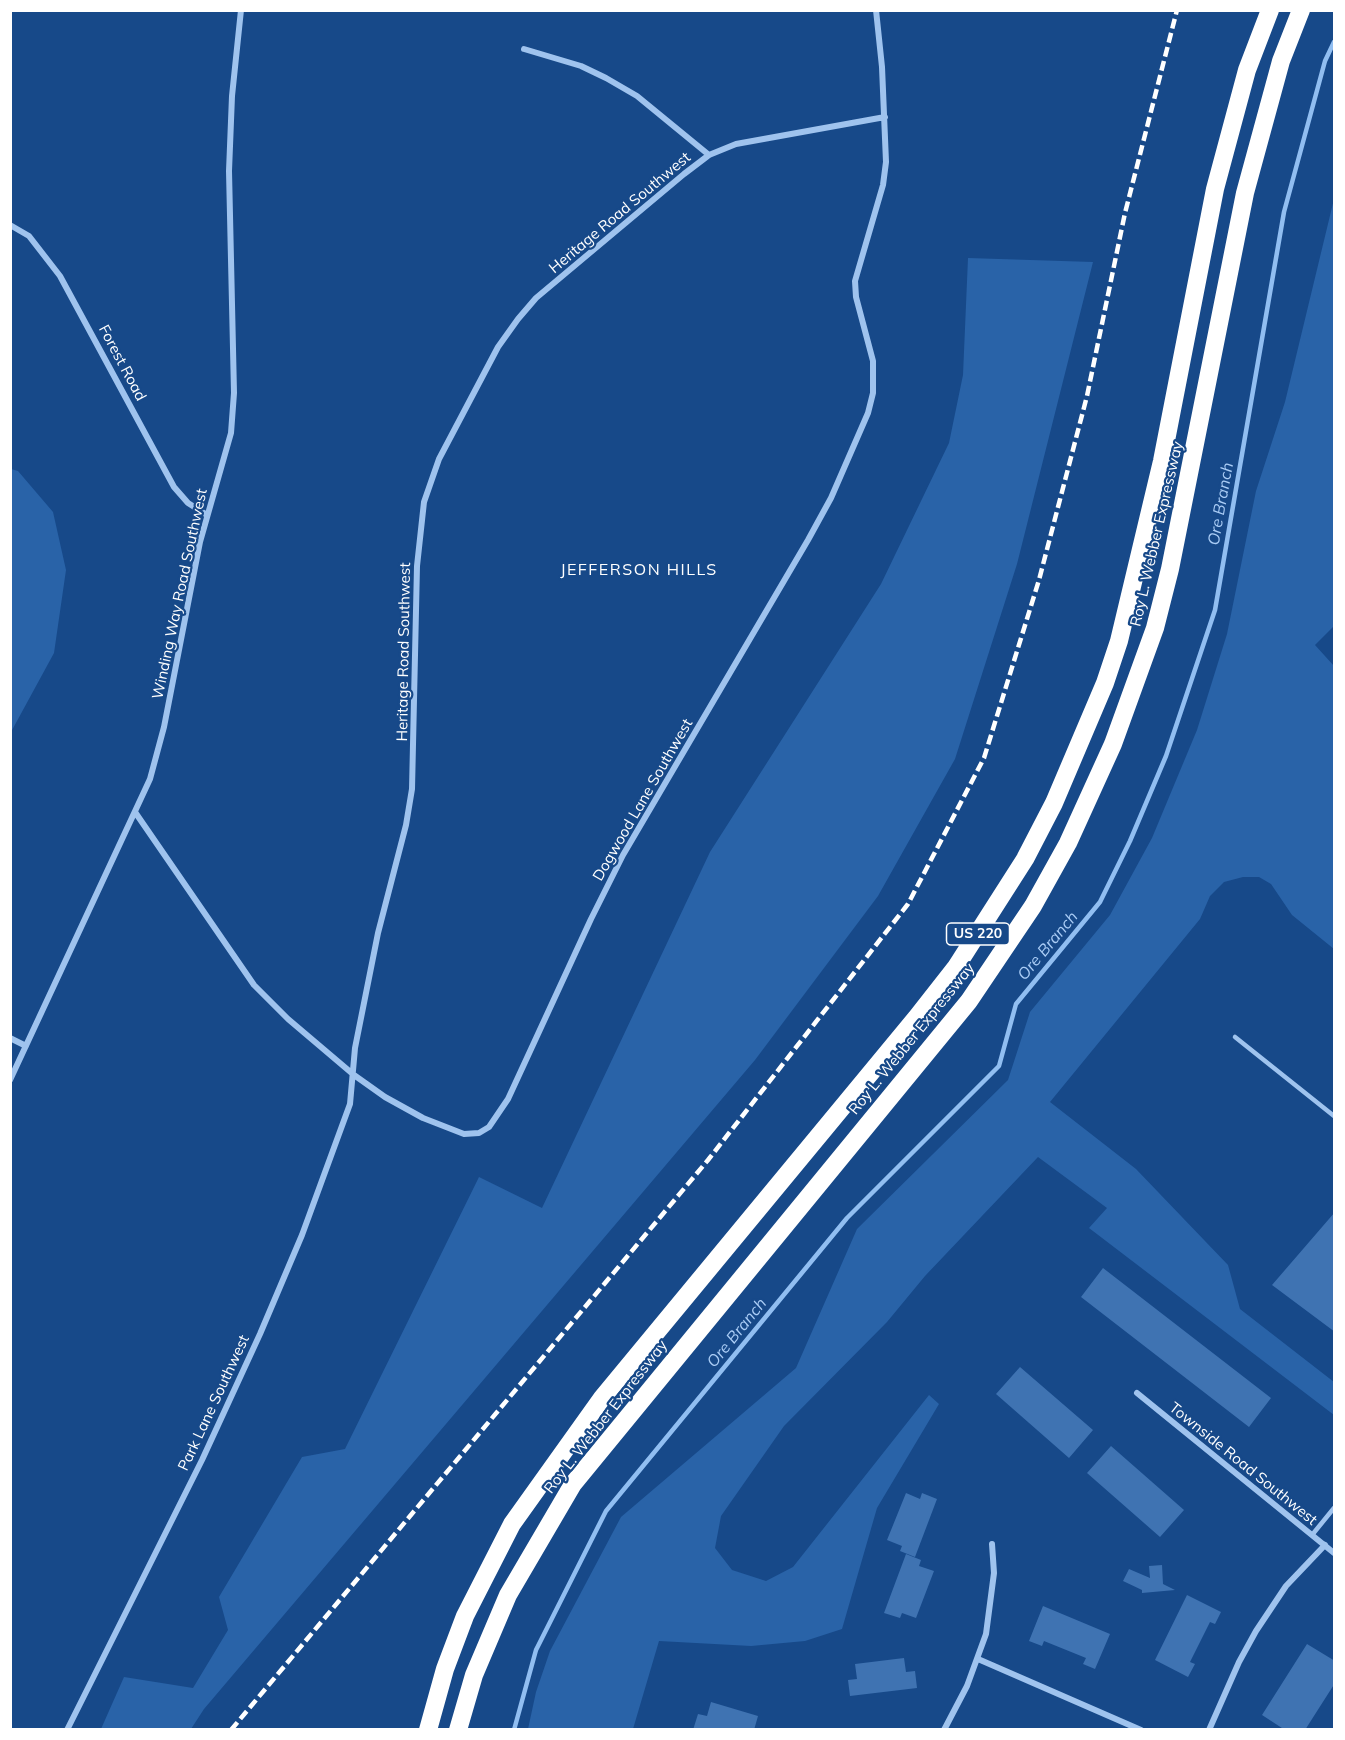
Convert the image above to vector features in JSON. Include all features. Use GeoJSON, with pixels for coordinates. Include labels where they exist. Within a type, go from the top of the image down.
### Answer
{"type":"FeatureCollection","features":[{"type":"Feature","properties":{"kind":"highway","name":"Roy L. Webber Expressway"},"geometry":{"type":"LineString","coordinates":[[428,1730],[445,1669],[465,1616],[512,1524],[602,1398],[956,967],[1020,868],[1054,803],[1106,683],[1119,641],[1162,462],[1215,189],[1247,70],[1270,10]]}},
{"type":"Feature","properties":{"kind":"highway","name":"Roy L. Webber Expressway"},"geometry":{"type":"LineString","coordinates":[[458,1730],[474,1675],[508,1595],[573,1484],[969,1001],[1033,906],[1068,843],[1113,744],[1155,628],[1173,557],[1245,193],[1281,61],[1301,10]]}},
{"type":"Feature","properties":{"kind":"street","name":"Winding Way Road Southwest"},"geometry":{"type":"LineString","coordinates":[[10,1080],[150,779],[164,727],[207,515],[231,433],[234,408],[229,171],[232,96],[241,10]]}},
{"type":"Feature","properties":{"kind":"street","name":"Dogwood Lane Southwest"},"geometry":{"type":"LineString","coordinates":[[135,812],[254,985],[281,1013],[354,1075],[385,1097],[423,1118],[464,1134],[479,1133],[489,1127],[508,1099],[623,855],[808,540],[831,498],[868,413],[873,393],[873,361],[856,297],[855,281],[883,185],[886,162],[885,117],[876,10]]}},
{"type":"Feature","properties":{"kind":"street"},"geometry":{"type":"LineString","coordinates":[[524,49],[573,63],[606,78],[637,96],[709,155]]}},
{"type":"Feature","properties":{"kind":"street","name":"Heritage Road Southwest"},"geometry":{"type":"LineString","coordinates":[[354,1075],[355,1047],[378,933],[406,825],[412,789],[415,597],[424,502],[431,478],[498,347],[536,298],[709,155],[736,144],[885,117]]}},
{"type":"Feature","properties":{"kind":"street","name":"Forest Road"},"geometry":{"type":"LineString","coordinates":[[10,225],[29,236],[60,276],[174,487],[188,503],[207,515]]}},
{"type":"Feature","properties":{"kind":"street"},"geometry":{"type":"LineString","coordinates":[[10,1038],[26,1046]]}},
{"type":"Feature","properties":{"kind":"street","name":"Park Lane Southwest"},"geometry":{"type":"LineString","coordinates":[[67,1730],[202,1460],[260,1334],[302,1235],[350,1104],[354,1075]]}},
{"type":"Feature","properties":{"kind":"street","name":"Townside Road Southwest"},"geometry":{"type":"LineString","coordinates":[[1137,1393],[1335,1553]]}},
{"type":"Feature","properties":{"kind":"street"},"geometry":{"type":"LineString","coordinates":[[944,1730],[978,1659],[992,1599],[992,1544]]}},
{"type":"Feature","properties":{"kind":"street"},"geometry":{"type":"LineString","coordinates":[[1209,1730],[1256,1630],[1286,1586],[1325,1545]]}},
{"type":"Feature","properties":{"kind":"street"},"geometry":{"type":"LineString","coordinates":[[978,1659],[1141,1730]]}},
{"type":"Feature","properties":{"kind":"lane"},"geometry":{"type":"LineString","coordinates":[[1235,1037],[1335,1116]]}},
{"type":"Feature","properties":{"kind":"lane"},"geometry":{"type":"LineString","coordinates":[[1312,1535],[1335,1508]]}},
{"type":"Feature","properties":{"kind":"shaded area"},"geometry":{"type":"Polygon","coordinates":[[[1334,199],[1334,626],[1315,645],[1334,666],[1334,949],[1292,915],[1271,884],[1259,877],[1243,877],[1224,882],[1210,896],[1200,919],[1050,1102],[1136,1169],[1228,1265],[1240,1309],[1334,1382],[1334,1415],[1089,1228],[1107,1208],[1038,1157],[925,1276],[887,1322],[784,1426],[721,1516],[715,1548],[732,1570],[766,1581],[793,1567],[929,1395],[939,1404],[877,1508],[842,1629],[805,1641],[751,1646],[659,1641],[633,1729],[528,1729],[536,1692],[550,1651],[621,1517],[796,1368],[857,1229],[1008,1080],[1030,1012],[1110,915],[1152,838],[1197,730],[1227,634],[1256,491],[1285,402],[1334,199]]]}},
{"type":"Feature","properties":{"kind":"shaded area"},"geometry":{"type":"Polygon","coordinates":[[[968,258],[1093,262],[1017,564],[955,759],[878,896],[755,1060],[204,1709],[191,1729],[101,1729],[124,1677],[193,1688],[228,1630],[219,1597],[302,1457],[345,1449],[479,1177],[542,1208],[710,852],[881,584],[949,443],[963,375],[968,258]]]}},
{"type":"Feature","properties":{"kind":"shaded area"},"geometry":{"type":"Polygon","coordinates":[[[11,469],[18,471],[53,512],[66,570],[54,653],[11,732],[11,469]]]}},
{"type":"Feature","properties":{"kind":"building"},"geometry":{"type":"Polygon","coordinates":[[[1335,1212],[1335,1332],[1272,1285],[1335,1212]]]}},
{"type":"Feature","properties":{"kind":"building"},"geometry":{"type":"Polygon","coordinates":[[[1103,1268],[1271,1398],[1249,1427],[1081,1297],[1103,1268]]]}},
{"type":"Feature","properties":{"kind":"building"},"geometry":{"type":"Polygon","coordinates":[[[1020,1367],[1093,1430],[1069,1458],[996,1394],[1020,1367]]]}},
{"type":"Feature","properties":{"kind":"building"},"geometry":{"type":"Polygon","coordinates":[[[1111,1446],[1184,1510],[1160,1537],[1087,1473],[1111,1446]]]}},
{"type":"Feature","properties":{"kind":"building"},"geometry":{"type":"Polygon","coordinates":[[[906,1493],[920,1499],[922,1493],[937,1499],[915,1557],[900,1551],[902,1546],[887,1540],[906,1493]]]}},
{"type":"Feature","properties":{"kind":"building"},"geometry":{"type":"Polygon","coordinates":[[[906,1554],[921,1560],[919,1566],[934,1571],[916,1618],[902,1613],[900,1618],[884,1613],[906,1554]]]}},
{"type":"Feature","properties":{"kind":"building"},"geometry":{"type":"Polygon","coordinates":[[[1162,1565],[1163,1584],[1175,1590],[1142,1593],[1142,1590],[1123,1581],[1129,1569],[1150,1578],[1149,1566],[1162,1565]]]}},
{"type":"Feature","properties":{"kind":"building"},"geometry":{"type":"Polygon","coordinates":[[[1187,1595],[1221,1612],[1215,1624],[1210,1622],[1190,1662],[1195,1664],[1188,1677],[1155,1660],[1187,1595]]]}},
{"type":"Feature","properties":{"kind":"building"},"geometry":{"type":"Polygon","coordinates":[[[1043,1606],[1110,1634],[1095,1669],[1083,1664],[1086,1658],[1044,1641],[1042,1646],[1029,1641],[1043,1606]]]}},
{"type":"Feature","properties":{"kind":"building"},"geometry":{"type":"Polygon","coordinates":[[[1307,1644],[1335,1661],[1335,1683],[1305,1730],[1285,1730],[1262,1715],[1307,1644]]]}},
{"type":"Feature","properties":{"kind":"building"},"geometry":{"type":"Polygon","coordinates":[[[904,1658],[906,1672],[915,1671],[917,1688],[850,1696],[848,1680],[857,1679],[855,1664],[904,1658]]]}},
{"type":"Feature","properties":{"kind":"building"},"geometry":{"type":"Polygon","coordinates":[[[711,1702],[758,1716],[754,1730],[693,1730],[698,1714],[707,1716],[711,1702]]]}},
{"type":"Feature","properties":{"kind":"waterway","name":"Ore Branch"},"geometry":{"type":"LineString","coordinates":[[514,1730],[536,1650],[606,1511],[847,1218],[999,1066],[1016,1004],[1100,902],[1130,841],[1166,756],[1215,610],[1284,212],[1325,61],[1334,42]]}},
{"type":"Feature","properties":{"kind":"railway"},"geometry":{"type":"LineString","coordinates":[[231,1730],[708,1160],[908,904],[984,758],[1039,580],[1087,396],[1125,213],[1177,10]]}},
{"type":"Feature","properties":{"kind":"district","name":"JEFFERSON HILLS"},"geometry":{"type":"Point","coordinates":[639,570]}}]}
